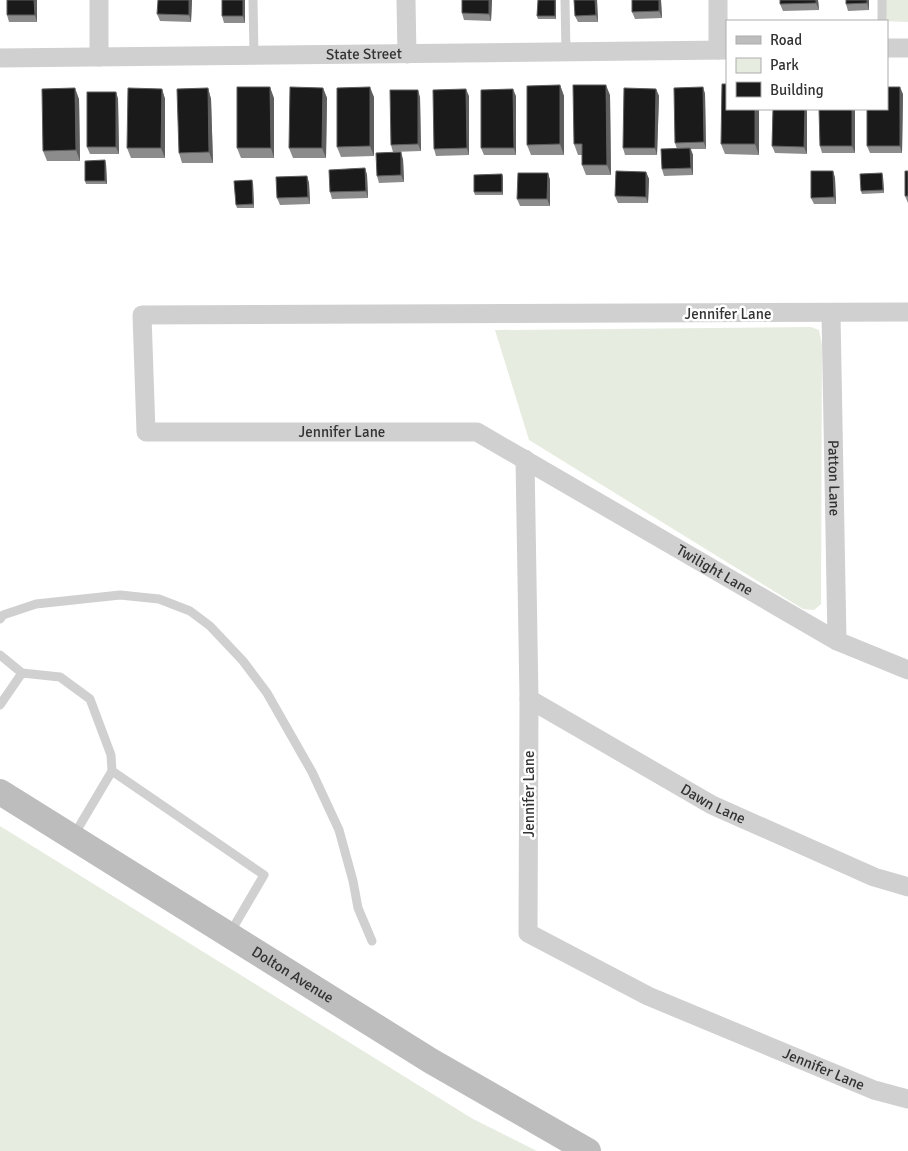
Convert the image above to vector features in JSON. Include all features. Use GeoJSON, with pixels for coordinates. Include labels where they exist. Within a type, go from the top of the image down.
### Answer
{"type":"FeatureCollection","features":[{"type":"Feature","properties":{"kind":"street"},"geometry":{"type":"LineString","coordinates":[[99,0],[100,57]]}},
{"type":"Feature","properties":{"kind":"street"},"geometry":{"type":"LineString","coordinates":[[406,0],[407,54]]}},
{"type":"Feature","properties":{"kind":"street"},"geometry":{"type":"LineString","coordinates":[[718,0],[722,50]]}},
{"type":"Feature","properties":{"kind":"street"},"geometry":{"type":"LineString","coordinates":[[888,48],[908,48]]}},
{"type":"Feature","properties":{"kind":"street","name":"State Street"},"geometry":{"type":"LineString","coordinates":[[0,58],[722,50]]}},
{"type":"Feature","properties":{"kind":"street","name":"Jennifer Lane"},"geometry":{"type":"LineString","coordinates":[[908,312],[831,314],[142,314],[146,432],[477,432],[526,459],[529,699],[528,933],[648,996],[874,1090],[908,1099]]}},
{"type":"Feature","properties":{"kind":"street","name":"Patton Lane"},"geometry":{"type":"LineString","coordinates":[[831,314],[837,641]]}},
{"type":"Feature","properties":{"kind":"street","name":"Twilight Lane"},"geometry":{"type":"LineString","coordinates":[[526,459],[837,641],[908,670]]}},
{"type":"Feature","properties":{"kind":"street","name":"Dawn Lane"},"geometry":{"type":"LineString","coordinates":[[529,699],[712,804],[874,877],[908,887]]}},
{"type":"Feature","properties":{"kind":"street","name":"Dolton Avenue"},"geometry":{"type":"LineString","coordinates":[[0,792],[431,1061],[588,1151]]}},
{"type":"Feature","properties":{"kind":"lane"},"geometry":{"type":"LineString","coordinates":[[253,0],[254,55]]}},
{"type":"Feature","properties":{"kind":"lane"},"geometry":{"type":"LineString","coordinates":[[565,0],[566,52]]}},
{"type":"Feature","properties":{"kind":"lane"},"geometry":{"type":"LineString","coordinates":[[882,0],[882,20]]}},
{"type":"Feature","properties":{"kind":"lane"},"geometry":{"type":"LineString","coordinates":[[0,620],[3,615],[36,604],[120,595],[159,599],[190,611],[210,626],[243,660],[267,693],[312,772],[339,830],[353,881],[358,908],[372,941]]}},
{"type":"Feature","properties":{"kind":"lane"},"geometry":{"type":"LineString","coordinates":[[0,655],[22,673],[60,677],[90,699],[111,755],[112,771],[73,837]]}},
{"type":"Feature","properties":{"kind":"lane"},"geometry":{"type":"LineString","coordinates":[[0,705],[22,673]]}},
{"type":"Feature","properties":{"kind":"lane"},"geometry":{"type":"LineString","coordinates":[[112,771],[264,875],[229,935]]}},
{"type":"Feature","properties":{"kind":"green space"},"geometry":{"type":"Polygon","coordinates":[[[882,0],[908,0],[908,22],[882,20],[882,0]]]}},
{"type":"Feature","properties":{"kind":"green space"},"geometry":{"type":"Polygon","coordinates":[[[811,327],[819,330],[822,345],[821,604],[814,610],[803,609],[529,440],[495,330],[811,327]]]}},
{"type":"Feature","properties":{"kind":"green space"},"geometry":{"type":"Polygon","coordinates":[[[0,826],[473,1119],[537,1151],[0,1151],[0,826]]]}},
{"type":"Feature","properties":{"kind":"building"},"geometry":{"type":"Polygon","coordinates":[[[7,0],[34,0],[35,15],[7,15],[7,0]]]}},
{"type":"Feature","properties":{"kind":"building"},"geometry":{"type":"Polygon","coordinates":[[[158,0],[189,0],[189,15],[157,14],[158,0]]]}},
{"type":"Feature","properties":{"kind":"building"},"geometry":{"type":"Polygon","coordinates":[[[222,0],[243,0],[243,16],[222,16],[222,0]]]}},
{"type":"Feature","properties":{"kind":"building"},"geometry":{"type":"Polygon","coordinates":[[[462,0],[489,0],[489,14],[462,13],[462,0]]]}},
{"type":"Feature","properties":{"kind":"building"},"geometry":{"type":"Polygon","coordinates":[[[538,0],[555,0],[555,16],[537,16],[538,0]]]}},
{"type":"Feature","properties":{"kind":"building"},"geometry":{"type":"Polygon","coordinates":[[[574,0],[595,0],[596,15],[575,16],[574,0]]]}},
{"type":"Feature","properties":{"kind":"building"},"geometry":{"type":"Polygon","coordinates":[[[632,0],[659,0],[659,11],[632,12],[632,0]]]}},
{"type":"Feature","properties":{"kind":"building"},"geometry":{"type":"Polygon","coordinates":[[[780,0],[816,0],[816,3],[780,4],[780,0]]]}},
{"type":"Feature","properties":{"kind":"building"},"geometry":{"type":"Polygon","coordinates":[[[846,0],[867,0],[867,3],[846,4],[846,0]]]}},
{"type":"Feature","properties":{"kind":"building"},"geometry":{"type":"Polygon","coordinates":[[[722,84],[726,84],[726,110],[755,110],[755,144],[721,144],[722,84]]]}},
{"type":"Feature","properties":{"kind":"building"},"geometry":{"type":"Polygon","coordinates":[[[560,85],[560,144],[527,145],[527,86],[560,85]]]}},
{"type":"Feature","properties":{"kind":"building"},"geometry":{"type":"Polygon","coordinates":[[[573,85],[606,85],[607,165],[582,165],[582,144],[574,144],[573,85]]]}},
{"type":"Feature","properties":{"kind":"building"},"geometry":{"type":"Polygon","coordinates":[[[237,87],[270,87],[271,148],[237,148],[237,87]]]}},
{"type":"Feature","properties":{"kind":"building"},"geometry":{"type":"Polygon","coordinates":[[[290,87],[323,88],[322,148],[289,148],[290,87]]]}},
{"type":"Feature","properties":{"kind":"building"},"geometry":{"type":"Polygon","coordinates":[[[370,87],[370,146],[337,147],[337,88],[370,87]]]}},
{"type":"Feature","properties":{"kind":"building"},"geometry":{"type":"Polygon","coordinates":[[[703,87],[704,142],[675,143],[674,88],[703,87]]]}},
{"type":"Feature","properties":{"kind":"building"},"geometry":{"type":"Polygon","coordinates":[[[888,87],[900,87],[900,146],[867,146],[867,110],[888,110],[888,87]]]}},
{"type":"Feature","properties":{"kind":"building"},"geometry":{"type":"Polygon","coordinates":[[[75,88],[76,150],[43,151],[42,89],[75,88]]]}},
{"type":"Feature","properties":{"kind":"building"},"geometry":{"type":"Polygon","coordinates":[[[128,88],[162,89],[161,148],[127,148],[128,88]]]}},
{"type":"Feature","properties":{"kind":"building"},"geometry":{"type":"Polygon","coordinates":[[[208,88],[209,152],[179,153],[177,89],[208,88]]]}},
{"type":"Feature","properties":{"kind":"building"},"geometry":{"type":"Polygon","coordinates":[[[624,88],[656,89],[655,148],[623,148],[624,88]]]}},
{"type":"Feature","properties":{"kind":"building"},"geometry":{"type":"Polygon","coordinates":[[[466,89],[467,148],[434,149],[433,90],[466,89]]]}},
{"type":"Feature","properties":{"kind":"building"},"geometry":{"type":"Polygon","coordinates":[[[513,89],[514,148],[481,148],[481,90],[513,89]]]}},
{"type":"Feature","properties":{"kind":"building"},"geometry":{"type":"Polygon","coordinates":[[[390,90],[418,90],[418,144],[391,145],[390,90]]]}},
{"type":"Feature","properties":{"kind":"building"},"geometry":{"type":"Polygon","coordinates":[[[87,92],[116,92],[116,147],[87,147],[87,92]]]}},
{"type":"Feature","properties":{"kind":"building"},"geometry":{"type":"Polygon","coordinates":[[[773,110],[805,110],[804,147],[772,146],[773,110]]]}},
{"type":"Feature","properties":{"kind":"building"},"geometry":{"type":"Polygon","coordinates":[[[819,110],[852,110],[852,146],[820,146],[819,110]]]}},
{"type":"Feature","properties":{"kind":"building"},"geometry":{"type":"Polygon","coordinates":[[[690,148],[691,168],[662,169],[661,149],[690,148]]]}},
{"type":"Feature","properties":{"kind":"building"},"geometry":{"type":"Polygon","coordinates":[[[401,152],[401,175],[377,176],[376,153],[401,152]]]}},
{"type":"Feature","properties":{"kind":"building"},"geometry":{"type":"Polygon","coordinates":[[[105,160],[105,181],[85,181],[85,161],[105,160]]]}},
{"type":"Feature","properties":{"kind":"building"},"geometry":{"type":"Polygon","coordinates":[[[365,168],[366,191],[330,192],[329,170],[365,168]]]}},
{"type":"Feature","properties":{"kind":"building"},"geometry":{"type":"Polygon","coordinates":[[[616,171],[646,172],[646,197],[615,196],[616,171]]]}},
{"type":"Feature","properties":{"kind":"building"},"geometry":{"type":"Polygon","coordinates":[[[811,171],[833,171],[834,197],[811,198],[811,171]]]}},
{"type":"Feature","properties":{"kind":"building"},"geometry":{"type":"Polygon","coordinates":[[[905,171],[908,171],[908,196],[905,196],[905,171]]]}},
{"type":"Feature","properties":{"kind":"building"},"geometry":{"type":"Polygon","coordinates":[[[518,173],[548,173],[547,199],[517,199],[518,173]]]}},
{"type":"Feature","properties":{"kind":"building"},"geometry":{"type":"Polygon","coordinates":[[[882,173],[883,190],[861,191],[860,174],[882,173]]]}},
{"type":"Feature","properties":{"kind":"building"},"geometry":{"type":"Polygon","coordinates":[[[502,174],[502,192],[474,192],[474,175],[502,174]]]}},
{"type":"Feature","properties":{"kind":"building"},"geometry":{"type":"Polygon","coordinates":[[[307,176],[308,197],[277,198],[276,177],[307,176]]]}},
{"type":"Feature","properties":{"kind":"building"},"geometry":{"type":"Polygon","coordinates":[[[252,180],[253,204],[236,205],[234,181],[252,180]]]}}]}
